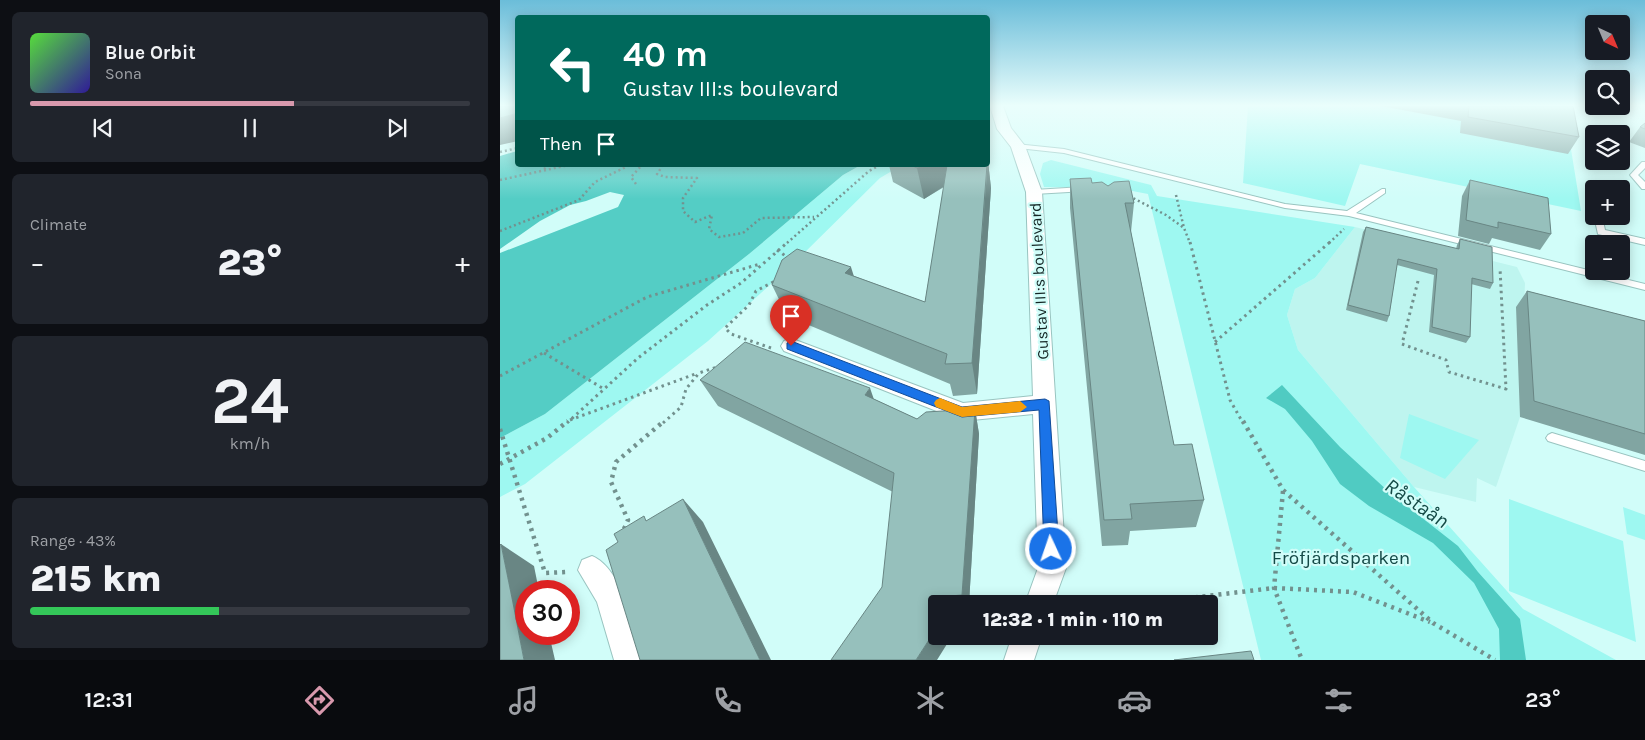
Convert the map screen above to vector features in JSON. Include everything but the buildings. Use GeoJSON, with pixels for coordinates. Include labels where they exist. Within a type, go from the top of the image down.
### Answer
{"type":"FeatureCollection","features":[{"type":"Feature","properties":{"kind":"street","name":"Gustav III:s boulevard"},"geometry":{"type":"LineString","coordinates":[[1010,137],[1018,146],[1034,192],[1052,568],[1042,595]]}},
{"type":"Feature","properties":{"kind":"street"},"geometry":{"type":"LineString","coordinates":[[791,346],[962,412],[1045,404]]}},
{"type":"Feature","properties":{"kind":"street"},"geometry":{"type":"LineString","coordinates":[[592,570],[609,595],[629,660]]}},
{"type":"Feature","properties":{"kind":"street"},"geometry":{"type":"LineString","coordinates":[[1019,660],[1025,645]]}},
{"type":"Feature","properties":{"kind":"lane"},"geometry":{"type":"LineString","coordinates":[[1018,146],[1064,151],[1285,206],[1354,215],[1645,287]]}},
{"type":"Feature","properties":{"kind":"lane"},"geometry":{"type":"LineString","coordinates":[[1645,164],[1634,175],[1645,187]]}},
{"type":"Feature","properties":{"kind":"lane"},"geometry":{"type":"LineString","coordinates":[[1034,192],[1102,189]]}},
{"type":"Feature","properties":{"kind":"lane"},"geometry":{"type":"LineString","coordinates":[[1354,215],[1382,191]]}},
{"type":"Feature","properties":{"kind":"lane"},"geometry":{"type":"LineString","coordinates":[[1600,225],[1601,232],[1645,242]]}},
{"type":"Feature","properties":{"kind":"lane"},"geometry":{"type":"LineString","coordinates":[[1552,438],[1645,466]]}},
{"type":"Feature","properties":{"kind":"path"},"geometry":{"type":"LineString","coordinates":[[500,152],[515,149]]}},
{"type":"Feature","properties":{"kind":"path"},"geometry":{"type":"LineString","coordinates":[[542,171],[547,167]]}},
{"type":"Feature","properties":{"kind":"path"},"geometry":{"type":"LineString","coordinates":[[500,180],[560,167]]}},
{"type":"Feature","properties":{"kind":"path"},"geometry":{"type":"LineString","coordinates":[[500,231],[579,200],[583,192],[608,173],[624,167]]}},
{"type":"Feature","properties":{"kind":"path"},"geometry":{"type":"LineString","coordinates":[[636,184],[631,177],[640,167]]}},
{"type":"Feature","properties":{"kind":"path"},"geometry":{"type":"LineString","coordinates":[[662,167],[657,174],[665,177],[697,178],[683,198],[683,210],[695,222],[712,215],[709,229],[719,237],[743,232],[760,218],[815,217]]}},
{"type":"Feature","properties":{"kind":"path"},"geometry":{"type":"LineString","coordinates":[[869,171],[870,167]]}},
{"type":"Feature","properties":{"kind":"path"},"geometry":{"type":"LineString","coordinates":[[500,464],[547,438],[638,358],[707,305],[741,282],[869,171],[876,167]]}},
{"type":"Feature","properties":{"kind":"path"},"geometry":{"type":"LineString","coordinates":[[1166,176],[1176,196],[1184,228],[1191,244],[1230,400],[1283,490],[1433,623]]}},
{"type":"Feature","properties":{"kind":"path"},"geometry":{"type":"LineString","coordinates":[[1102,189],[1114,189],[1124,193],[1166,215],[1184,228]]}},
{"type":"Feature","properties":{"kind":"path"},"geometry":{"type":"LineString","coordinates":[[1215,342],[1286,282],[1354,215]]}},
{"type":"Feature","properties":{"kind":"path"},"geometry":{"type":"LineString","coordinates":[[777,250],[794,264]]}},
{"type":"Feature","properties":{"kind":"path"},"geometry":{"type":"LineString","coordinates":[[1418,281],[1402,344],[1446,360],[1449,372],[1506,388],[1500,266],[1495,250]]}},
{"type":"Feature","properties":{"kind":"path"},"geometry":{"type":"LineString","coordinates":[[500,376],[647,297],[761,264]]}},
{"type":"Feature","properties":{"kind":"path"},"geometry":{"type":"LineString","coordinates":[[769,348],[731,334],[725,328],[748,305],[756,291],[778,280]]}},
{"type":"Feature","properties":{"kind":"path"},"geometry":{"type":"LineString","coordinates":[[762,350],[791,346]]}},
{"type":"Feature","properties":{"kind":"path"},"geometry":{"type":"LineString","coordinates":[[544,353],[604,389]]}},
{"type":"Feature","properties":{"kind":"path"},"geometry":{"type":"LineString","coordinates":[[568,421],[724,364]]}},
{"type":"Feature","properties":{"kind":"path"},"geometry":{"type":"LineString","coordinates":[[620,538],[628,520],[611,482],[616,462],[681,407],[686,389],[699,373]]}},
{"type":"Feature","properties":{"kind":"path"},"geometry":{"type":"LineString","coordinates":[[500,429],[511,459],[545,573]]}},
{"type":"Feature","properties":{"kind":"path"},"geometry":{"type":"LineString","coordinates":[[1283,490],[1274,588],[1302,660]]}},
{"type":"Feature","properties":{"kind":"path"},"geometry":{"type":"LineString","coordinates":[[1215,595],[1274,588],[1353,592],[1433,623],[1495,660]]}},
{"type":"Feature","properties":{"kind":"shaded area"},"geometry":{"type":"Polygon","coordinates":[[[515,152],[515,167],[857,167],[843,175],[749,254],[545,414],[500,438],[500,253],[618,207],[624,195],[610,192],[570,205],[540,221],[500,249],[500,156],[515,152]]]}},
{"type":"Feature","properties":{"kind":"shaded area"},"geometry":{"type":"Polygon","coordinates":[[[1355,227],[1517,267],[1525,283],[1520,417],[1496,487],[1477,478],[1476,502],[1414,487],[1298,350],[1287,315],[1295,289],[1315,278],[1355,227]]]}},
{"type":"Feature","properties":{"kind":"shaded area"},"geometry":{"type":"Polygon","coordinates":[[[1282,385],[1340,447],[1389,492],[1458,546],[1478,572],[1520,619],[1526,660],[1500,660],[1499,629],[1474,583],[1433,543],[1369,506],[1340,484],[1312,441],[1285,409],[1266,398],[1282,385]]]}},
{"type":"Feature","properties":{"kind":"green space"},"geometry":{"type":"Polygon","coordinates":[[[1246,137],[1569,137],[1581,211],[1360,164],[1345,206],[1243,183],[1246,137]]]}},
{"type":"Feature","properties":{"kind":"green space","name":"Fröfjärdsparken"},"geometry":{"type":"Polygon","coordinates":[[[1051,160],[1151,185],[1157,196],[1355,227],[1315,278],[1295,289],[1287,315],[1298,350],[1414,487],[1523,609],[1616,660],[1261,660],[1148,194],[1117,188],[1044,187],[1040,174],[1043,163],[1051,160]]]}},
{"type":"Feature","properties":{"kind":"green space"},"geometry":{"type":"Polygon","coordinates":[[[857,167],[899,167],[880,178],[794,263],[708,341],[525,484],[500,497],[500,438],[545,414],[749,254],[843,175],[857,167]]]}},
{"type":"Feature","properties":{"kind":"green space"},"geometry":{"type":"Polygon","coordinates":[[[1409,414],[1479,440],[1445,479],[1400,458],[1409,414]]]}},
{"type":"Feature","properties":{"kind":"green space"},"geometry":{"type":"Polygon","coordinates":[[[1509,499],[1623,541],[1636,642],[1509,591],[1509,499]]]}},
{"type":"Feature","properties":{"kind":"green space"},"geometry":{"type":"Polygon","coordinates":[[[1623,507],[1645,515],[1645,540],[1627,534],[1623,507]]]}},
{"type":"Feature","properties":{"kind":"slow traffic"},"geometry":{"type":"LineString","coordinates":[[940,403],[962,412],[1020,407]]}},
{"type":"Feature","properties":{"kind":"route"},"geometry":{"type":"LineString","coordinates":[[791,346],[962,412],[1045,404],[1051,549]]}},
{"type":"Feature","properties":{"kind":"water label","name":"Råstaån"},"geometry":{"type":"Point","coordinates":[1417,503]}}]}
